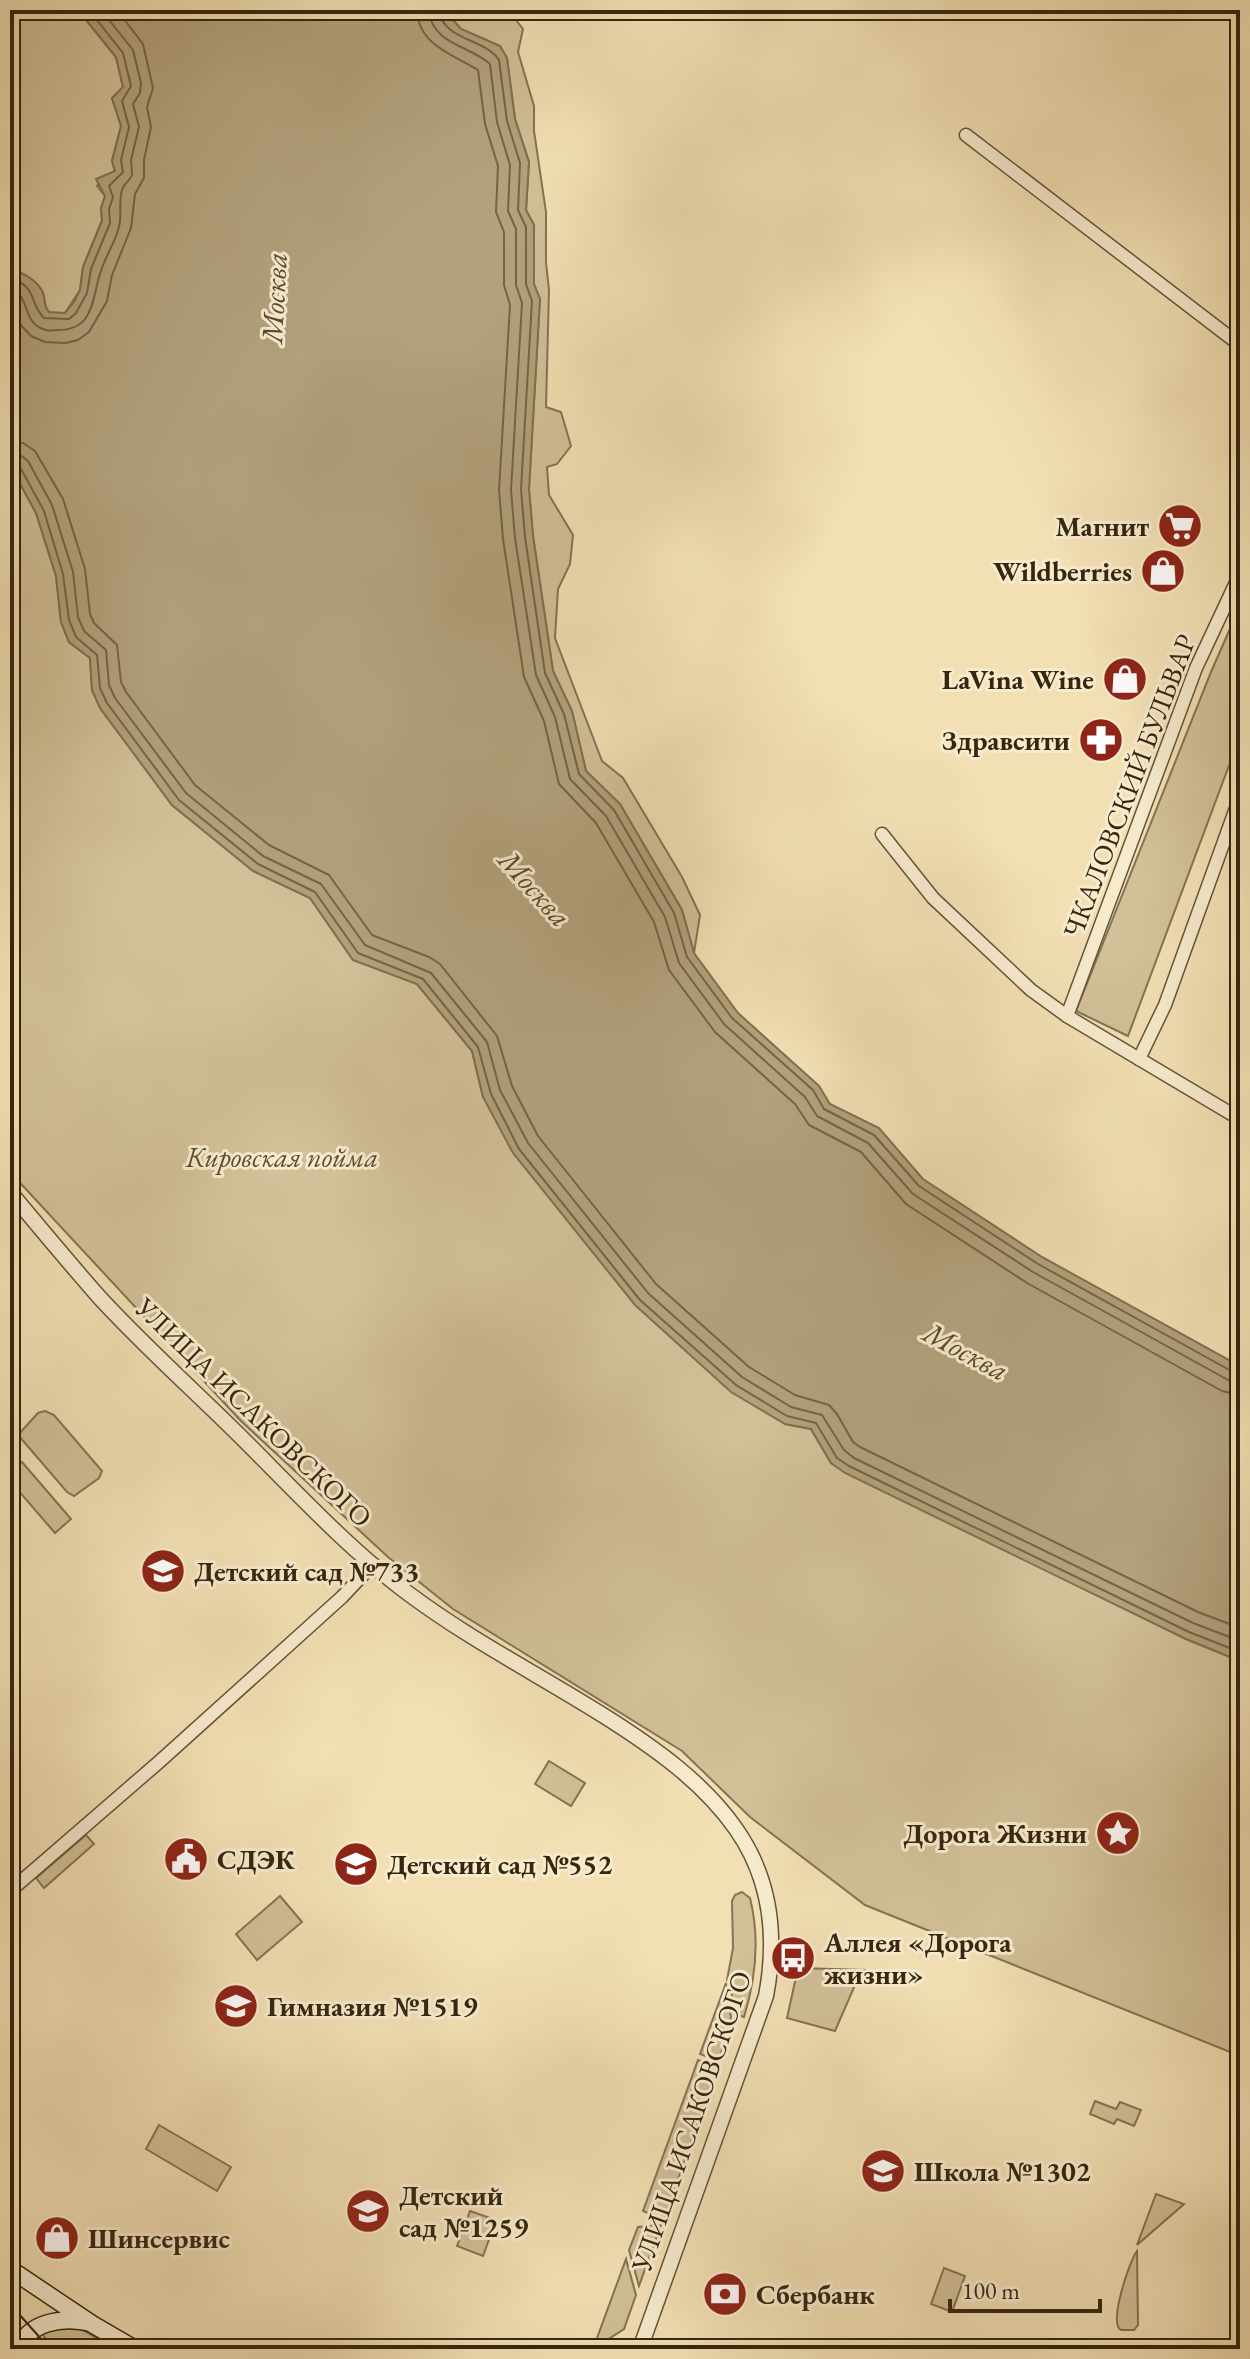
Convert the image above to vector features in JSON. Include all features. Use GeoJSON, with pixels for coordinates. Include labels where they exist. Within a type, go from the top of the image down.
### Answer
{"type":"FeatureCollection","features":[{"type":"Feature","properties":{"kind":"main road"},"geometry":{"type":"LineString","coordinates":[[10,2269],[135,2349]]}},
{"type":"Feature","properties":{"kind":"main road"},"geometry":{"type":"LineString","coordinates":[[19,2349],[30,2332],[50,2323],[70,2320],[92,2324]]}},
{"type":"Feature","properties":{"kind":"street"},"geometry":{"type":"LineString","coordinates":[[966,135],[1240,345]]}},
{"type":"Feature","properties":{"kind":"street","name":"ЧКАЛОВСКИЙ БУЛЬВАР"},"geometry":{"type":"LineString","coordinates":[[1067,1016],[1196,668],[1240,574]]}},
{"type":"Feature","properties":{"kind":"street"},"geometry":{"type":"LineString","coordinates":[[1139,1059],[1165,1005],[1240,797]]}},
{"type":"Feature","properties":{"kind":"street"},"geometry":{"type":"LineString","coordinates":[[882,834],[933,898],[1031,990],[1067,1016],[1240,1119]]}},
{"type":"Feature","properties":{"kind":"street","name":"УЛИЦА ИСАКОВСКОГО"},"geometry":{"type":"LineString","coordinates":[[10,1192],[102,1300],[373,1564],[421,1603],[634,1735],[676,1767],[736,1828],[762,1882],[770,1916],[771,1968],[763,2006],[640,2349]]}},
{"type":"Feature","properties":{"kind":"street"},"geometry":{"type":"LineString","coordinates":[[10,1891],[159,1762],[342,1597],[373,1564]]}},
{"type":"Feature","properties":{"kind":"green space"},"geometry":{"type":"Polygon","coordinates":[[[10,10],[78,10],[116,57],[123,87],[112,98],[121,126],[112,161],[115,171],[97,186],[105,196],[101,208],[102,220],[83,267],[80,290],[65,313],[49,313],[37,284],[10,268],[10,10]]]}},
{"type":"Feature","properties":{"kind":"green space"},"geometry":{"type":"Polygon","coordinates":[[[444,10],[508,10],[523,29],[518,52],[534,106],[534,131],[546,212],[549,290],[546,407],[561,412],[571,446],[557,464],[547,467],[549,495],[573,535],[570,564],[558,589],[555,638],[602,761],[623,778],[682,877],[700,915],[694,953],[682,910],[620,804],[586,771],[572,711],[553,671],[529,489],[540,299],[534,284],[534,225],[526,210],[529,162],[515,119],[507,58],[500,46],[461,29],[444,10]]]}},
{"type":"Feature","properties":{"kind":"green space","name":"Кировская пойма"},"geometry":{"type":"Polygon","coordinates":[[[10,465],[36,513],[56,576],[61,622],[69,642],[90,658],[92,690],[100,708],[172,805],[253,871],[310,898],[353,960],[417,984],[472,1051],[483,1097],[785,1424],[811,1429],[831,1463],[1186,1639],[1240,1661],[1240,2056],[865,1905],[750,1817],[682,1751],[453,1609],[388,1557],[241,1421],[10,1172],[10,465]]]}},
{"type":"Feature","properties":{"kind":"green space"},"geometry":{"type":"Polygon","coordinates":[[[1240,606],[1240,736],[1128,1036],[1076,1011],[1240,606]]]}},
{"type":"Feature","properties":{"kind":"green space"},"geometry":{"type":"Polygon","coordinates":[[[45,1411],[54,1415],[102,1471],[99,1478],[74,1496],[67,1492],[18,1435],[38,1413],[45,1411]]]}},
{"type":"Feature","properties":{"kind":"green space"},"geometry":{"type":"Polygon","coordinates":[[[22,1462],[71,1519],[55,1533],[10,1481],[10,1472],[22,1462]]]}},
{"type":"Feature","properties":{"kind":"green space"},"geometry":{"type":"Polygon","coordinates":[[[549,1761],[585,1783],[571,1806],[535,1784],[549,1761]]]}},
{"type":"Feature","properties":{"kind":"green space"},"geometry":{"type":"Polygon","coordinates":[[[86,1835],[94,1844],[44,1888],[36,1878],[86,1835]]]}},
{"type":"Feature","properties":{"kind":"green space"},"geometry":{"type":"Polygon","coordinates":[[[742,1892],[750,1898],[756,1943],[754,1973],[744,2017],[734,2014],[727,1980],[733,1948],[732,1901],[735,1895],[742,1892]]]}},
{"type":"Feature","properties":{"kind":"green space"},"geometry":{"type":"Polygon","coordinates":[[[280,1896],[302,1922],[257,1960],[236,1934],[280,1896]]]}},
{"type":"Feature","properties":{"kind":"green space"},"geometry":{"type":"Polygon","coordinates":[[[798,1968],[865,1970],[835,2031],[787,2018],[798,1968]]]}},
{"type":"Feature","properties":{"kind":"green space"},"geometry":{"type":"Polygon","coordinates":[[[726,1983],[731,2018],[719,2061],[700,2054],[726,1983]]]}},
{"type":"Feature","properties":{"kind":"green space"},"geometry":{"type":"Polygon","coordinates":[[[698,2060],[717,2067],[664,2220],[643,2211],[698,2060]]]}},
{"type":"Feature","properties":{"kind":"green space"},"geometry":{"type":"Polygon","coordinates":[[[1095,2101],[1116,2109],[1120,2102],[1141,2110],[1134,2126],[1117,2119],[1114,2124],[1090,2114],[1095,2101]]]}},
{"type":"Feature","properties":{"kind":"green space"},"geometry":{"type":"Polygon","coordinates":[[[159,2125],[231,2167],[217,2191],[146,2149],[159,2125]]]}},
{"type":"Feature","properties":{"kind":"green space"},"geometry":{"type":"Polygon","coordinates":[[[1156,2194],[1184,2204],[1137,2245],[1156,2194]]]}},
{"type":"Feature","properties":{"kind":"green space"},"geometry":{"type":"Polygon","coordinates":[[[470,2211],[496,2220],[483,2256],[457,2246],[470,2211]]]}},
{"type":"Feature","properties":{"kind":"green space"},"geometry":{"type":"Polygon","coordinates":[[[661,2225],[639,2286],[629,2250],[638,2227],[661,2225]]]}},
{"type":"Feature","properties":{"kind":"green space"},"geometry":{"type":"Polygon","coordinates":[[[1137,2251],[1138,2325],[1134,2330],[1121,2330],[1117,2316],[1119,2304],[1125,2278],[1137,2251]]]}},
{"type":"Feature","properties":{"kind":"green space"},"geometry":{"type":"Polygon","coordinates":[[[626,2259],[636,2295],[624,2329],[593,2349],[626,2259]]]}},
{"type":"Feature","properties":{"kind":"green space"},"geometry":{"type":"Polygon","coordinates":[[[944,2268],[965,2276],[952,2312],[931,2304],[944,2268]]]}},
{"type":"Feature","properties":{"kind":"green space"},"geometry":{"type":"Polygon","coordinates":[[[58,2328],[81,2329],[115,2349],[54,2349],[42,2334],[58,2328]]]}},
{"type":"Feature","properties":{"kind":"water","name":"Москва"},"geometry":{"type":"Polygon","coordinates":[[[78,10],[444,10],[461,29],[500,46],[507,58],[515,119],[529,162],[526,210],[534,225],[534,284],[540,299],[529,489],[533,536],[553,671],[572,711],[586,771],[620,804],[682,910],[694,953],[738,1013],[819,1086],[830,1104],[879,1128],[923,1179],[1042,1257],[1240,1366],[1240,1661],[1186,1639],[845,1473],[831,1463],[811,1429],[785,1424],[731,1392],[635,1305],[513,1153],[483,1097],[472,1051],[417,984],[353,960],[310,898],[253,871],[172,805],[100,708],[92,690],[90,658],[69,642],[61,622],[56,576],[36,513],[10,465],[10,268],[37,284],[49,312],[65,313],[80,290],[83,267],[102,221],[101,208],[105,196],[96,179],[115,171],[112,161],[121,126],[112,98],[123,87],[116,57],[78,10]]]}},
{"type":"Feature","properties":{"kind":"tram line"},"geometry":{"type":"LineString","coordinates":[[10,2304],[50,2349]]}},
{"type":"Feature","properties":{"kind":"place","name":"Магнит"},"geometry":{"type":"Point","coordinates":[1180,526]}},
{"type":"Feature","properties":{"kind":"place","name":"Wildberries"},"geometry":{"type":"Point","coordinates":[1163,571]}},
{"type":"Feature","properties":{"kind":"place","name":"LaVina Wine"},"geometry":{"type":"Point","coordinates":[1125,679]}},
{"type":"Feature","properties":{"kind":"place","name":"Здравсити"},"geometry":{"type":"Point","coordinates":[1101,740]}},
{"type":"Feature","properties":{"kind":"place","name":"Детский сад №733"},"geometry":{"type":"Point","coordinates":[163,1571]}},
{"type":"Feature","properties":{"kind":"place","name":"Дорога Жизни"},"geometry":{"type":"Point","coordinates":[1118,1833]}},
{"type":"Feature","properties":{"kind":"place","name":"СДЭК"},"geometry":{"type":"Point","coordinates":[186,1859]}},
{"type":"Feature","properties":{"kind":"place","name":"Детский сад №552"},"geometry":{"type":"Point","coordinates":[356,1864]}},
{"type":"Feature","properties":{"kind":"place","name":"Аллея «Дорога жизни»"},"geometry":{"type":"Point","coordinates":[793,1958]}},
{"type":"Feature","properties":{"kind":"place","name":"Гимназия №1519"},"geometry":{"type":"Point","coordinates":[236,2006]}},
{"type":"Feature","properties":{"kind":"place","name":"Школа №1302"},"geometry":{"type":"Point","coordinates":[883,2171]}},
{"type":"Feature","properties":{"kind":"place","name":"Детский сад №1259"},"geometry":{"type":"Point","coordinates":[368,2211]}},
{"type":"Feature","properties":{"kind":"place","name":"Шинсервис"},"geometry":{"type":"Point","coordinates":[57,2238]}},
{"type":"Feature","properties":{"kind":"place","name":"Сбербанк"},"geometry":{"type":"Point","coordinates":[725,2294]}}]}
